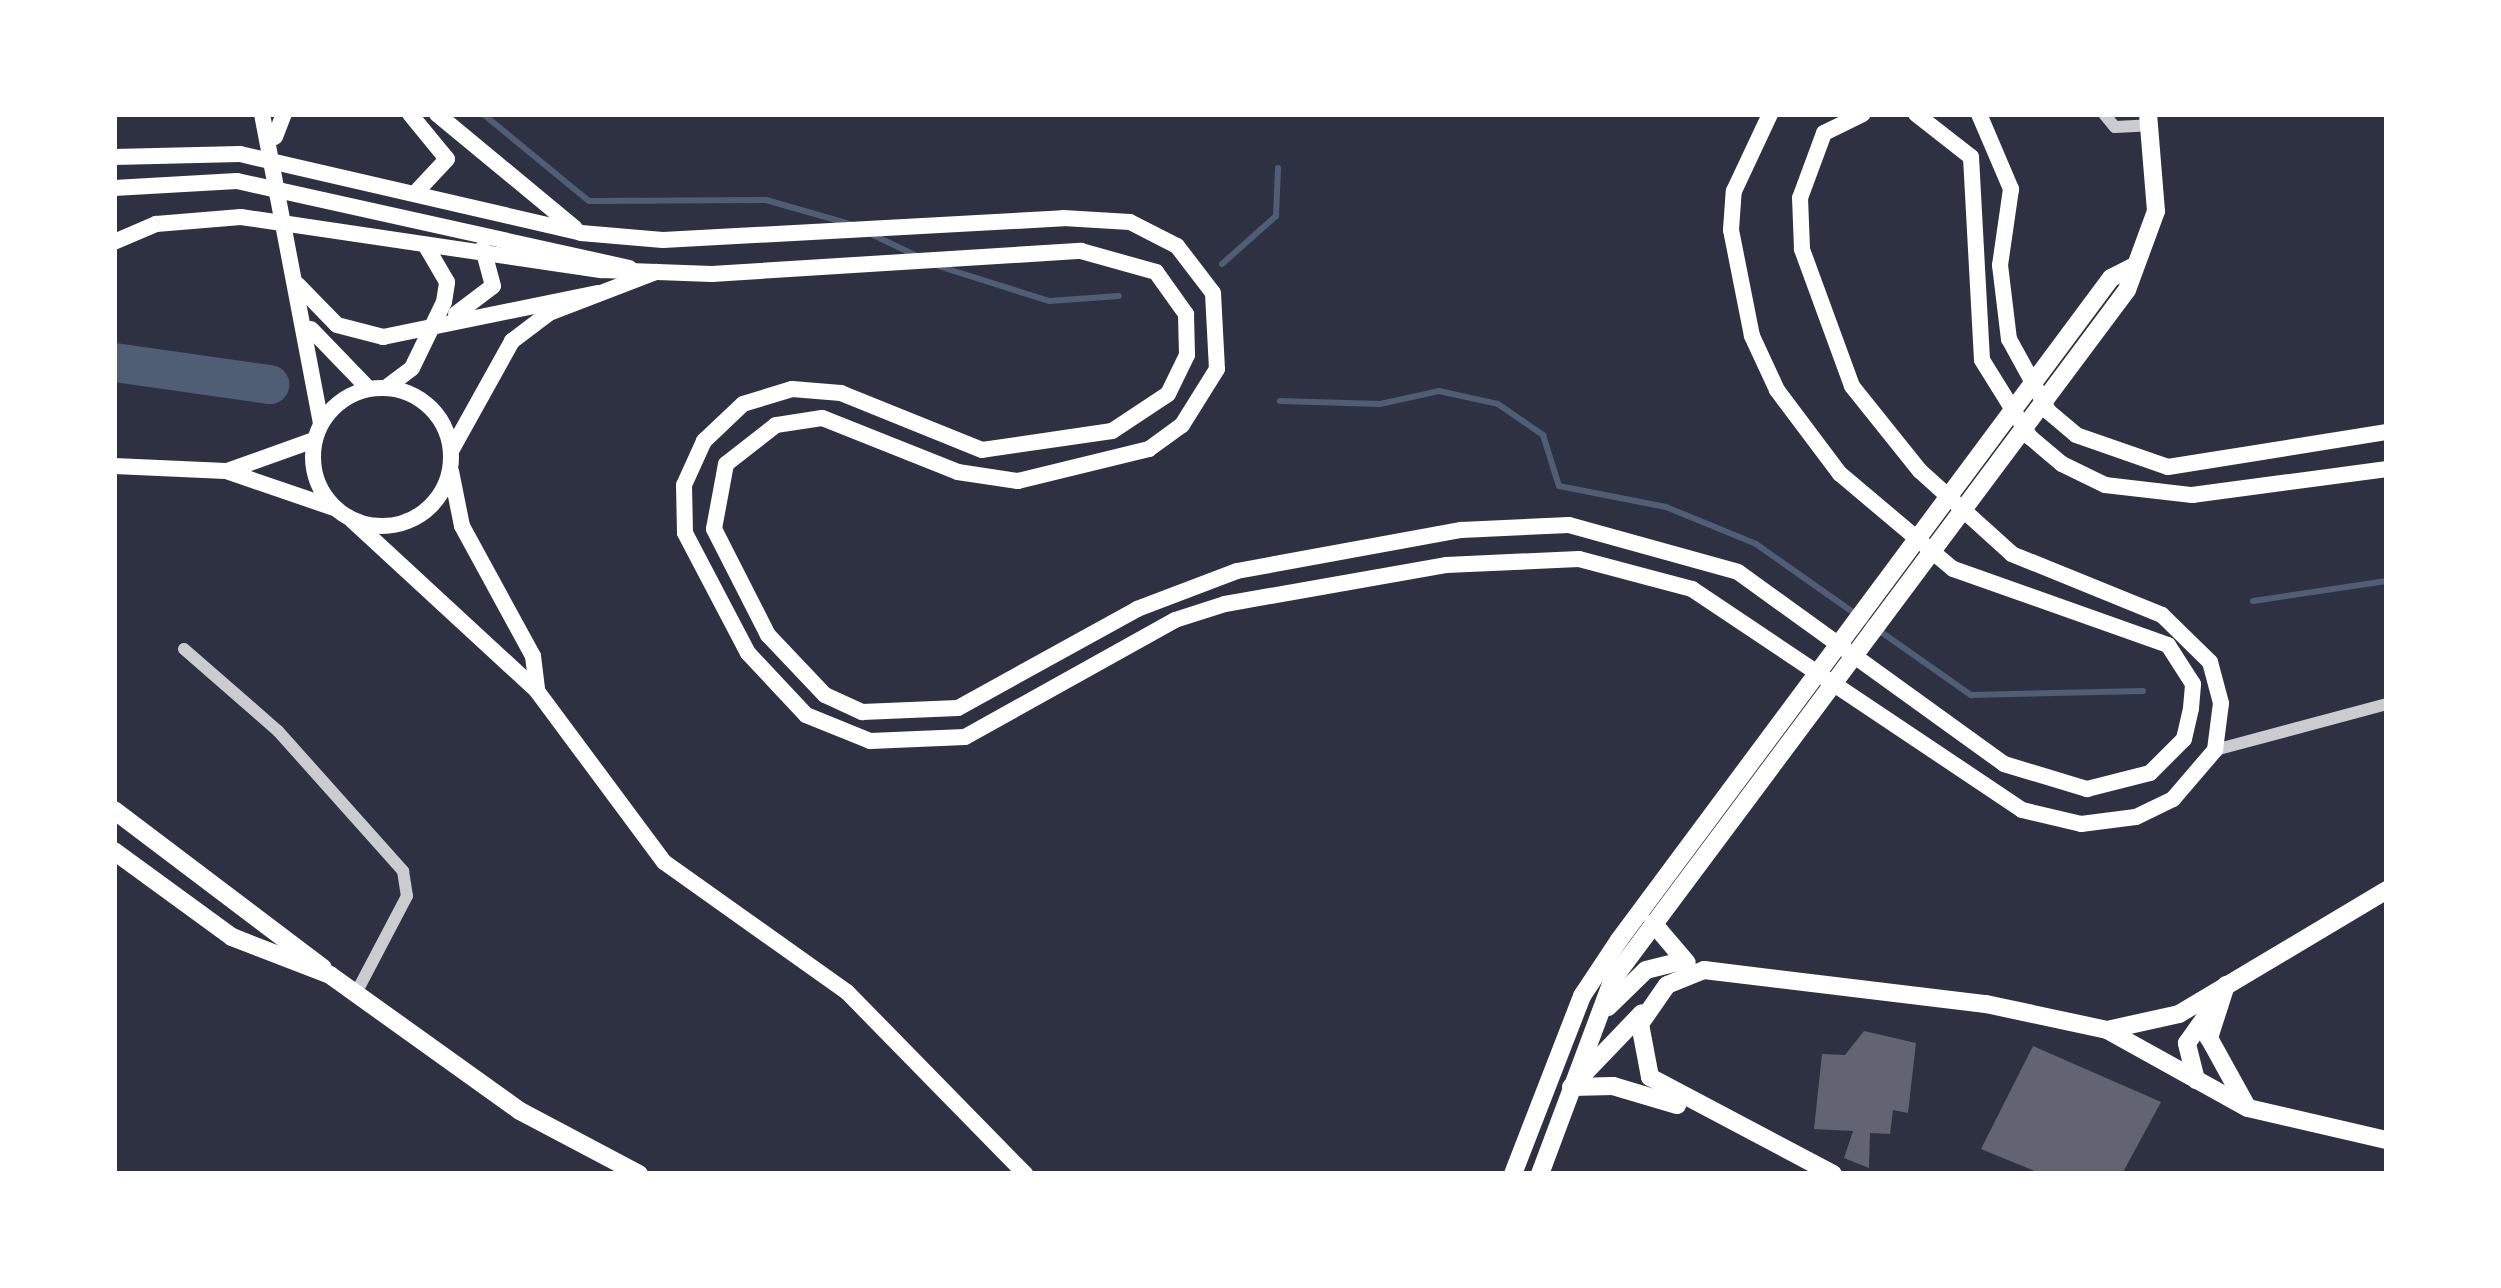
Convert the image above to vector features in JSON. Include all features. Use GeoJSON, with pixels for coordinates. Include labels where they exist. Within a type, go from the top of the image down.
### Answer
{"type":"FeatureCollection","features":[{"type":"Feature","properties":{"kind":"main road"},"geometry":{"type":"LineString","coordinates":[[262,114],[274,137],[322,422]]}},
{"type":"Feature","properties":{"kind":"main road"},"geometry":{"type":"LineString","coordinates":[[274,137],[284,114]]}},
{"type":"Feature","properties":{"kind":"main road"},"geometry":{"type":"LineString","coordinates":[[410,114],[447,158],[435,184],[416,190]]}},
{"type":"Feature","properties":{"kind":"main road"},"geometry":{"type":"LineString","coordinates":[[436,114],[580,232]]}},
{"type":"Feature","properties":{"kind":"main road"},"geometry":{"type":"LineString","coordinates":[[114,157],[201,150],[416,190],[580,232],[853,237],[1063,218],[1156,231],[1213,293],[1217,369],[1205,397],[1150,449],[1018,482],[958,472],[822,418],[776,425],[726,464],[714,529],[796,670],[825,695],[889,717],[994,694],[1137,608],[1237,571],[1460,530],[1569,525],[1738,572],[1957,734],[2047,781],[2114,789],[2169,760],[2184,739],[2193,684],[2168,645],[1953,569],[1802,431],[1752,336],[1732,230],[1734,191],[1771,114]]}},
{"type":"Feature","properties":{"kind":"main road"},"geometry":{"type":"LineString","coordinates":[[114,242],[156,224],[241,217],[488,254],[661,270],[910,263],[1081,251],[1137,261],[1180,298],[1186,355],[1180,375],[1145,415],[1029,450],[947,443],[842,393],[767,394],[704,441],[684,484],[685,533],[774,688],[834,730],[901,746],[965,737],[1175,620],[1225,604],[1446,565],[1579,559],[1692,589],[2022,810],[2081,824],[2136,817],[2173,800],[2215,750],[2222,703],[2199,642],[2162,615],[2012,554],[1920,471],[1852,386],[1802,249],[1800,198],[1824,134],[1862,114]]}},
{"type":"Feature","properties":{"kind":"main road"},"geometry":{"type":"LineString","coordinates":[[1916,114],[1971,157],[1982,360],[2030,437],[2062,464],[2105,484],[2192,495],[2387,469]]}},
{"type":"Feature","properties":{"kind":"main road"},"geometry":{"type":"LineString","coordinates":[[1979,114],[2011,189],[2000,265],[2009,339],[2050,412],[2076,434],[2168,467],[2387,432]]}},
{"type":"Feature","properties":{"kind":"main road"},"geometry":{"type":"LineString","coordinates":[[1513,1174],[1582,996],[1650,916],[2135,266],[2156,211],[2149,120]]}},
{"type":"Feature","properties":{"kind":"main road"},"geometry":{"type":"LineString","coordinates":[[114,188],[237,181],[630,268]]}},
{"type":"Feature","properties":{"kind":"main road"},"geometry":{"type":"LineString","coordinates":[[387,387],[436,325],[493,286],[488,254],[467,230]]}},
{"type":"Feature","properties":{"kind":"main road"},"geometry":{"type":"LineString","coordinates":[[426,246],[447,282],[436,325]]}},
{"type":"Feature","properties":{"kind":"main road"},"geometry":{"type":"LineString","coordinates":[[298,285],[355,333],[436,325],[598,293],[661,270]]}},
{"type":"Feature","properties":{"kind":"main road"},"geometry":{"type":"LineString","coordinates":[[352,520],[414,519],[451,460],[512,341],[598,293]]}},
{"type":"Feature","properties":{"kind":"main road"},"geometry":{"type":"LineString","coordinates":[[308,325],[368,388]]}},
{"type":"Feature","properties":{"kind":"main road"},"geometry":{"type":"LineString","coordinates":[[335,508],[315,477],[314,440],[322,422],[368,388],[387,387],[424,400],[451,460],[463,526],[532,656],[537,691]]}},
{"type":"Feature","properties":{"kind":"main road"},"geometry":{"type":"LineString","coordinates":[[226,471],[314,440]]}},
{"type":"Feature","properties":{"kind":"main road"},"geometry":{"type":"LineString","coordinates":[[114,466],[226,471],[335,508],[352,520],[537,691],[664,862],[847,992],[1025,1174]]}},
{"type":"Feature","properties":{"kind":"main road"},"geometry":{"type":"LineString","coordinates":[[2184,739],[2215,750]]}},
{"type":"Feature","properties":{"kind":"main road"},"geometry":{"type":"LineString","coordinates":[[114,810],[520,1111],[640,1174]]}},
{"type":"Feature","properties":{"kind":"main road"},"geometry":{"type":"LineString","coordinates":[[114,851],[232,937],[331,975]]}},
{"type":"Feature","properties":{"kind":"main road"},"geometry":{"type":"LineString","coordinates":[[2107,1030],[2179,1014],[2222,993],[2387,890]]}},
{"type":"Feature","properties":{"kind":"main road"},"geometry":{"type":"LineString","coordinates":[[1650,916],[1682,961],[1704,970],[2107,1030],[2248,1108],[2387,1140]]}},
{"type":"Feature","properties":{"kind":"main road"},"geometry":{"type":"LineString","coordinates":[[1540,1174],[1584,1040],[1650,916]]}},
{"type":"Feature","properties":{"kind":"main road"},"geometry":{"type":"LineString","coordinates":[[1550,1078],[1632,979],[1682,961]]}},
{"type":"Feature","properties":{"kind":"main road"},"geometry":{"type":"LineString","coordinates":[[1571,1087],[1679,977],[1704,970]]}},
{"type":"Feature","properties":{"kind":"main road"},"geometry":{"type":"LineString","coordinates":[[2196,1080],[2187,1043],[2222,993]]}},
{"type":"Feature","properties":{"kind":"main road"},"geometry":{"type":"LineString","coordinates":[[2222,993],[2212,1051],[2248,1108]]}},
{"type":"Feature","properties":{"kind":"main road"},"geometry":{"type":"LineString","coordinates":[[1646,1009],[1643,1066],[1698,1112]]}},
{"type":"Feature","properties":{"kind":"main road"},"geometry":{"type":"LineString","coordinates":[[1571,1087],[1613,1086],[1698,1112],[1833,1174]]}},
{"type":"Feature","properties":{"kind":"street"},"geometry":{"type":"LineString","coordinates":[[2104,114],[2115,127],[2149,120]]}},
{"type":"Feature","properties":{"kind":"street"},"geometry":{"type":"LineString","coordinates":[[184,650],[278,731],[403,871],[407,896],[356,993]]}},
{"type":"Feature","properties":{"kind":"street"},"geometry":{"type":"LineString","coordinates":[[2215,750],[2387,704]]}},
{"type":"Feature","properties":{"kind":"building"},"geometry":{"type":"Polygon","coordinates":[[[1864,1031],[1916,1043],[1908,1113],[1893,1110],[1890,1134],[1870,1133],[1869,1168],[1844,1158],[1853,1131],[1814,1129],[1822,1054],[1845,1055],[1864,1031]]]}},
{"type":"Feature","properties":{"kind":"building"},"geometry":{"type":"Polygon","coordinates":[[[2033,1046],[2161,1102],[2122,1174],[2042,1174],[1981,1149],[2033,1046]]]}},
{"type":"Feature","properties":{"kind":"waterway"},"geometry":{"type":"LineString","coordinates":[[483,114],[589,201],[766,200],[850,224]]}},
{"type":"Feature","properties":{"kind":"waterway"},"geometry":{"type":"LineString","coordinates":[[1222,264],[1276,216],[1278,168]]}},
{"type":"Feature","properties":{"kind":"waterway"},"geometry":{"type":"LineString","coordinates":[[873,235],[915,255]]}},
{"type":"Feature","properties":{"kind":"waterway"},"geometry":{"type":"LineString","coordinates":[[938,266],[1049,301],[1119,296]]}},
{"type":"Feature","properties":{"kind":"waterway"},"geometry":{"type":"LineString","coordinates":[[114,362],[269,384]]}},
{"type":"Feature","properties":{"kind":"waterway"},"geometry":{"type":"LineString","coordinates":[[1280,401],[1380,404],[1439,391],[1498,404],[1543,435],[1559,486],[1666,507],[1756,544],[1971,695],[2143,691]]}},
{"type":"Feature","properties":{"kind":"waterway"},"geometry":{"type":"LineString","coordinates":[[2253,601],[2387,581]]}}]}
